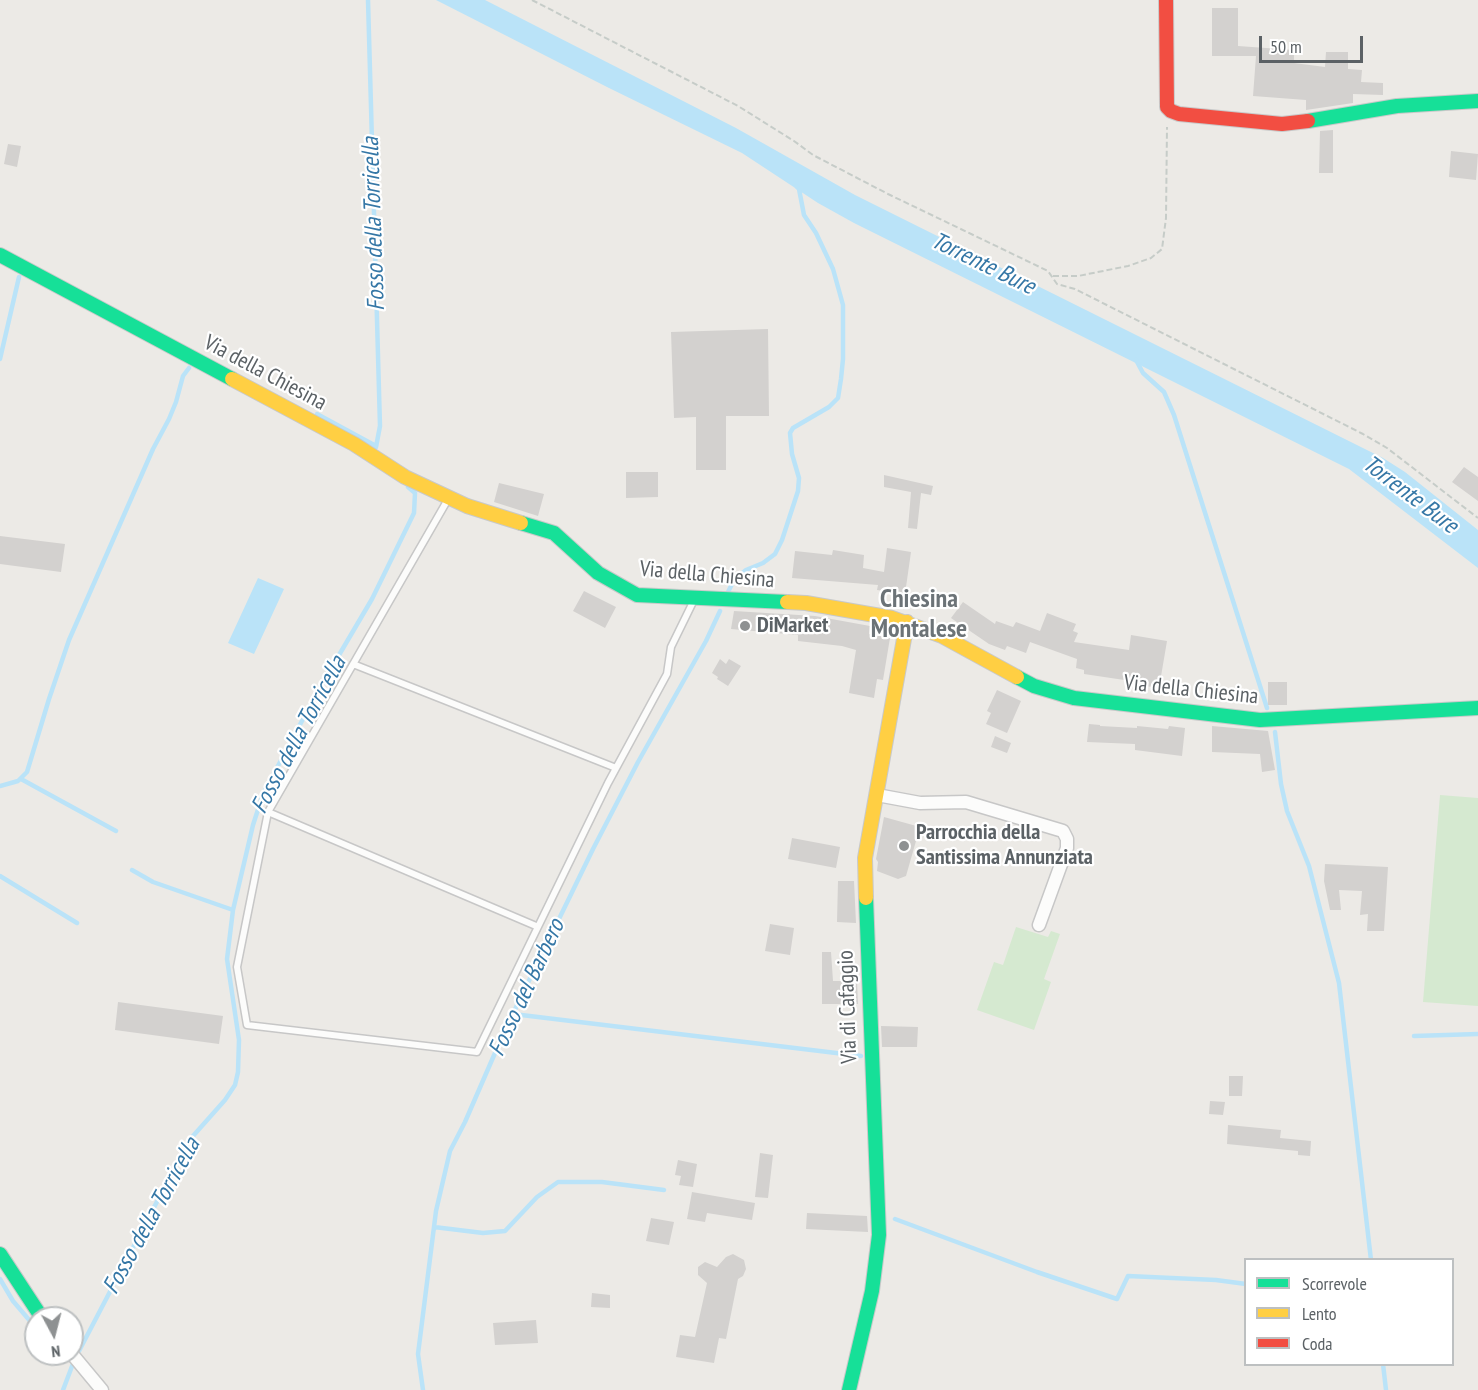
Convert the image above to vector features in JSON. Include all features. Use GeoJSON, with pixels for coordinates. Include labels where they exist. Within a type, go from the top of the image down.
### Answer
{"type":"FeatureCollection","features":[{"type":"Feature","properties":{"kind":"street"},"geometry":{"type":"LineString","coordinates":[[1166,0],[1168,108],[1179,114],[1282,124],[1330,119],[1397,106],[1478,101]]}},
{"type":"Feature","properties":{"kind":"street","name":"Via della Chiesina"},"geometry":{"type":"LineString","coordinates":[[0,255],[354,444],[405,477],[466,506],[554,533],[598,573],[638,595],[806,603],[879,615],[907,622],[942,636],[1034,686],[1074,698],[1260,720],[1478,708]]}},
{"type":"Feature","properties":{"kind":"street","name":"Via di Cafaggio"},"geometry":{"type":"LineString","coordinates":[[849,1390],[872,1291],[879,1245],[865,864],[907,622]]}},
{"type":"Feature","properties":{"kind":"street"},"geometry":{"type":"LineString","coordinates":[[877,795],[921,803],[966,802],[1063,831],[1067,839],[1066,852],[1040,925]]}},
{"type":"Feature","properties":{"kind":"street"},"geometry":{"type":"LineString","coordinates":[[0,1254],[34,1306]]}},
{"type":"Feature","properties":{"kind":"street"},"geometry":{"type":"LineString","coordinates":[[82,1366],[102,1390]]}},
{"type":"Feature","properties":{"kind":"lane"},"geometry":{"type":"LineString","coordinates":[[449,497],[268,812],[237,967],[247,1024],[477,1052],[536,926],[616,768],[668,674],[671,647],[695,598]]}},
{"type":"Feature","properties":{"kind":"lane"},"geometry":{"type":"LineString","coordinates":[[353,664],[616,768]]}},
{"type":"Feature","properties":{"kind":"lane"},"geometry":{"type":"LineString","coordinates":[[268,812],[536,926]]}},
{"type":"Feature","properties":{"kind":"path"},"geometry":{"type":"LineString","coordinates":[[532,0],[738,106],[813,155],[1048,271],[1057,284],[1075,289],[1379,443],[1478,518]]}},
{"type":"Feature","properties":{"kind":"path"},"geometry":{"type":"LineString","coordinates":[[1052,276],[1078,276],[1128,266],[1157,255],[1162,249],[1166,218],[1168,108]]}},
{"type":"Feature","properties":{"kind":"green space"},"geometry":{"type":"Polygon","coordinates":[[[1440,795],[1478,798],[1478,1006],[1423,1002],[1440,795]]]}},
{"type":"Feature","properties":{"kind":"green space"},"geometry":{"type":"Polygon","coordinates":[[[1016,927],[1048,937],[1051,931],[1060,934],[1044,979],[1051,982],[1034,1030],[977,1010],[994,962],[1003,965],[1016,927]]]}},
{"type":"Feature","properties":{"kind":"water","name":"Torrente Bure"},"geometry":{"type":"Polygon","coordinates":[[[436,0],[485,0],[736,128],[855,195],[1383,458],[1405,472],[1478,530],[1478,568],[1349,469],[854,223],[818,203],[742,153],[436,0]]]}},
{"type":"Feature","properties":{"kind":"water"},"geometry":{"type":"Polygon","coordinates":[[[258,578],[284,589],[254,654],[228,643],[258,578]]]}},
{"type":"Feature","properties":{"kind":"building"},"geometry":{"type":"Polygon","coordinates":[[[1212,8],[1238,8],[1238,46],[1294,50],[1294,63],[1325,67],[1326,52],[1348,52],[1348,69],[1362,70],[1361,82],[1383,83],[1383,95],[1353,94],[1353,103],[1306,110],[1306,100],[1253,96],[1256,56],[1212,56],[1212,8]]]}},
{"type":"Feature","properties":{"kind":"building"},"geometry":{"type":"Polygon","coordinates":[[[1333,130],[1333,173],[1319,173],[1320,131],[1333,130]]]}},
{"type":"Feature","properties":{"kind":"building"},"geometry":{"type":"Polygon","coordinates":[[[8,144],[21,146],[17,167],[4,164],[8,144]]]}},
{"type":"Feature","properties":{"kind":"building"},"geometry":{"type":"Polygon","coordinates":[[[1451,151],[1478,154],[1476,180],[1449,177],[1451,151]]]}},
{"type":"Feature","properties":{"kind":"building"},"geometry":{"type":"Polygon","coordinates":[[[768,329],[769,416],[726,416],[726,470],[696,470],[696,417],[674,418],[671,332],[768,329]]]}},
{"type":"Feature","properties":{"kind":"building"},"geometry":{"type":"Polygon","coordinates":[[[1464,467],[1478,477],[1478,501],[1452,482],[1464,467]]]}},
{"type":"Feature","properties":{"kind":"building"},"geometry":{"type":"Polygon","coordinates":[[[626,472],[658,472],[658,497],[626,498],[626,472]]]}},
{"type":"Feature","properties":{"kind":"building"},"geometry":{"type":"Polygon","coordinates":[[[884,475],[933,486],[931,495],[921,493],[917,529],[908,528],[911,492],[884,487],[884,475]]]}},
{"type":"Feature","properties":{"kind":"building"},"geometry":{"type":"Polygon","coordinates":[[[499,483],[544,494],[538,516],[494,502],[499,483]]]}},
{"type":"Feature","properties":{"kind":"building"},"geometry":{"type":"Polygon","coordinates":[[[0,536],[65,544],[61,572],[0,564],[0,536]]]}},
{"type":"Feature","properties":{"kind":"building"},"geometry":{"type":"Polygon","coordinates":[[[887,548],[911,552],[905,594],[877,590],[878,585],[792,578],[795,551],[832,555],[833,550],[864,555],[863,568],[884,572],[887,548]]]}},
{"type":"Feature","properties":{"kind":"building"},"geometry":{"type":"Polygon","coordinates":[[[584,591],[616,607],[605,628],[573,611],[584,591]]]}},
{"type":"Feature","properties":{"kind":"building"},"geometry":{"type":"Polygon","coordinates":[[[963,602],[995,624],[996,621],[1013,627],[1016,622],[1040,631],[1047,613],[1076,624],[1073,631],[1078,633],[1074,642],[1129,650],[1131,635],[1167,641],[1159,688],[1084,674],[1084,670],[1076,668],[1077,659],[1030,642],[1026,653],[1007,646],[1005,650],[989,644],[951,618],[963,602]]]}},
{"type":"Feature","properties":{"kind":"building"},"geometry":{"type":"Polygon","coordinates":[[[734,611],[815,616],[870,626],[869,634],[890,638],[883,680],[877,679],[874,698],[849,693],[856,650],[842,646],[798,641],[798,635],[731,629],[734,611]]]}},
{"type":"Feature","properties":{"kind":"building"},"geometry":{"type":"Polygon","coordinates":[[[720,659],[726,664],[729,659],[741,666],[728,686],[712,673],[720,659]]]}},
{"type":"Feature","properties":{"kind":"building"},"geometry":{"type":"Polygon","coordinates":[[[1268,682],[1287,682],[1287,705],[1268,705],[1268,682]]]}},
{"type":"Feature","properties":{"kind":"building"},"geometry":{"type":"Polygon","coordinates":[[[997,690],[1021,701],[1007,733],[986,724],[991,713],[987,711],[997,690]]]}},
{"type":"Feature","properties":{"kind":"building"},"geometry":{"type":"Polygon","coordinates":[[[1089,724],[1137,728],[1137,726],[1168,729],[1169,726],[1185,728],[1182,756],[1135,750],[1135,744],[1087,742],[1089,724]]]}},
{"type":"Feature","properties":{"kind":"building"},"geometry":{"type":"Polygon","coordinates":[[[1212,726],[1268,731],[1275,770],[1262,772],[1260,754],[1212,752],[1212,726]]]}},
{"type":"Feature","properties":{"kind":"building"},"geometry":{"type":"Polygon","coordinates":[[[995,736],[1011,743],[1007,753],[991,747],[995,736]]]}},
{"type":"Feature","properties":{"kind":"building","name":"Parrocchia della Santissima Annunziata"},"geometry":{"type":"Polygon","coordinates":[[[884,817],[920,827],[906,876],[898,879],[877,871],[876,859],[884,817]]]}},
{"type":"Feature","properties":{"kind":"building"},"geometry":{"type":"Polygon","coordinates":[[[792,838],[840,847],[836,868],[788,859],[792,838]]]}},
{"type":"Feature","properties":{"kind":"building"},"geometry":{"type":"Polygon","coordinates":[[[1325,864],[1388,867],[1384,931],[1367,931],[1368,914],[1360,915],[1362,891],[1339,890],[1341,910],[1330,910],[1324,881],[1325,864]]]}},
{"type":"Feature","properties":{"kind":"building"},"geometry":{"type":"Polygon","coordinates":[[[838,881],[854,881],[856,923],[837,922],[838,881]]]}},
{"type":"Feature","properties":{"kind":"building"},"geometry":{"type":"Polygon","coordinates":[[[770,924],[794,928],[790,955],[765,951],[770,924]]]}},
{"type":"Feature","properties":{"kind":"building"},"geometry":{"type":"Polygon","coordinates":[[[822,952],[831,952],[833,981],[857,981],[858,1004],[822,1004],[822,952]]]}},
{"type":"Feature","properties":{"kind":"building"},"geometry":{"type":"Polygon","coordinates":[[[118,1002],[223,1016],[219,1044],[115,1030],[118,1002]]]}},
{"type":"Feature","properties":{"kind":"building"},"geometry":{"type":"Polygon","coordinates":[[[881,1026],[918,1027],[917,1047],[882,1047],[881,1026]]]}},
{"type":"Feature","properties":{"kind":"building"},"geometry":{"type":"Polygon","coordinates":[[[1229,1076],[1243,1076],[1242,1096],[1229,1096],[1229,1076]]]}},
{"type":"Feature","properties":{"kind":"building"},"geometry":{"type":"Polygon","coordinates":[[[1210,1101],[1225,1102],[1223,1115],[1209,1114],[1210,1101]]]}},
{"type":"Feature","properties":{"kind":"building"},"geometry":{"type":"Polygon","coordinates":[[[1228,1125],[1281,1130],[1280,1138],[1311,1141],[1310,1156],[1298,1155],[1298,1151],[1227,1144],[1228,1125]]]}},
{"type":"Feature","properties":{"kind":"building"},"geometry":{"type":"Polygon","coordinates":[[[760,1153],[773,1155],[768,1198],[755,1197],[760,1153]]]}},
{"type":"Feature","properties":{"kind":"building"},"geometry":{"type":"Polygon","coordinates":[[[678,1160],[697,1164],[693,1187],[679,1185],[681,1176],[675,1175],[678,1160]]]}},
{"type":"Feature","properties":{"kind":"building"},"geometry":{"type":"Polygon","coordinates":[[[692,1192],[755,1203],[752,1220],[707,1213],[705,1222],[687,1219],[692,1192]]]}},
{"type":"Feature","properties":{"kind":"building"},"geometry":{"type":"Polygon","coordinates":[[[807,1213],[867,1216],[868,1232],[806,1229],[807,1213]]]}},
{"type":"Feature","properties":{"kind":"building"},"geometry":{"type":"Polygon","coordinates":[[[651,1218],[674,1222],[669,1245],[646,1241],[651,1218]]]}},
{"type":"Feature","properties":{"kind":"building"},"geometry":{"type":"Polygon","coordinates":[[[733,1254],[744,1260],[746,1269],[743,1276],[738,1279],[726,1339],[719,1338],[714,1363],[676,1357],[680,1335],[695,1337],[707,1283],[698,1275],[698,1267],[705,1262],[717,1267],[726,1257],[733,1254]]]}},
{"type":"Feature","properties":{"kind":"building"},"geometry":{"type":"Polygon","coordinates":[[[592,1293],[610,1295],[610,1308],[591,1307],[592,1293]]]}},
{"type":"Feature","properties":{"kind":"building"},"geometry":{"type":"Polygon","coordinates":[[[536,1320],[538,1343],[495,1345],[493,1323],[536,1320]]]}},
{"type":"Feature","properties":{"kind":"waterway","name":"Fosso della Torricella"},"geometry":{"type":"LineString","coordinates":[[368,0],[380,426],[376,447]]}},
{"type":"Feature","properties":{"kind":"waterway","name":"Fosso del Barbero"},"geometry":{"type":"LineString","coordinates":[[728,592],[734,580],[746,570],[763,563],[775,554],[782,540],[798,491],[799,478],[792,454],[790,433],[793,428],[829,407],[838,398],[843,359],[843,305],[833,269],[816,233],[804,215],[797,187]]}},
{"type":"Feature","properties":{"kind":"waterway"},"geometry":{"type":"LineString","coordinates":[[0,359],[19,277]]}},
{"type":"Feature","properties":{"kind":"waterway"},"geometry":{"type":"LineString","coordinates":[[1136,360],[1143,373],[1164,392],[1174,415],[1267,708]]}},
{"type":"Feature","properties":{"kind":"waterway"},"geometry":{"type":"LineString","coordinates":[[0,786],[18,781],[27,772],[69,640],[153,449],[169,419],[183,376],[189,368]]}},
{"type":"Feature","properties":{"kind":"waterway"},"geometry":{"type":"LineString","coordinates":[[317,414],[376,446]]}},
{"type":"Feature","properties":{"kind":"waterway","name":"Fosso della Torricella"},"geometry":{"type":"LineString","coordinates":[[84,1341],[185,1148],[235,1085],[238,1072],[239,1040],[227,959],[233,910],[253,825],[263,794],[319,689],[372,599],[414,513],[415,493],[408,487]]}},
{"type":"Feature","properties":{"kind":"waterway","name":"Fosso del Barbero"},"geometry":{"type":"LineString","coordinates":[[423,1390],[418,1354],[436,1211],[450,1151],[505,1030],[593,849],[720,611]]}},
{"type":"Feature","properties":{"kind":"waterway"},"geometry":{"type":"LineString","coordinates":[[1275,732],[1281,784],[1287,811],[1309,866],[1339,983],[1371,1258]]}},
{"type":"Feature","properties":{"kind":"waterway"},"geometry":{"type":"LineString","coordinates":[[21,779],[116,831]]}},
{"type":"Feature","properties":{"kind":"waterway"},"geometry":{"type":"LineString","coordinates":[[132,870],[153,882],[233,910]]}},
{"type":"Feature","properties":{"kind":"waterway"},"geometry":{"type":"LineString","coordinates":[[0,876],[77,923]]}},
{"type":"Feature","properties":{"kind":"waterway"},"geometry":{"type":"LineString","coordinates":[[513,1014],[861,1056]]}},
{"type":"Feature","properties":{"kind":"waterway"},"geometry":{"type":"LineString","coordinates":[[1414,1036],[1478,1034]]}},
{"type":"Feature","properties":{"kind":"waterway"},"geometry":{"type":"LineString","coordinates":[[434,1227],[483,1233],[505,1231],[537,1197],[558,1182],[602,1182],[664,1190]]}},
{"type":"Feature","properties":{"kind":"waterway"},"geometry":{"type":"LineString","coordinates":[[895,1219],[1117,1299],[1128,1276],[1216,1280],[1244,1284]]}},
{"type":"Feature","properties":{"kind":"waterway"},"geometry":{"type":"LineString","coordinates":[[0,1279],[24,1314]]}},
{"type":"Feature","properties":{"kind":"waterway","name":"Fosso della Torricella"},"geometry":{"type":"LineString","coordinates":[[63,1390],[72,1366]]}},
{"type":"Feature","properties":{"kind":"waterway"},"geometry":{"type":"LineString","coordinates":[[1383,1366],[1386,1390]]}},
{"type":"Feature","properties":{"kind":"traffic: fast"},"geometry":{"type":"LineString","coordinates":[[1308,121],[1397,106],[1478,101]]}},
{"type":"Feature","properties":{"kind":"traffic: fast"},"geometry":{"type":"LineString","coordinates":[[0,255],[232,379]]}},
{"type":"Feature","properties":{"kind":"traffic: fast"},"geometry":{"type":"LineString","coordinates":[[521,523],[554,533],[598,573],[637,595],[787,602]]}},
{"type":"Feature","properties":{"kind":"traffic: fast"},"geometry":{"type":"LineString","coordinates":[[1017,677],[1034,686],[1074,698],[1260,720],[1478,708]]}},
{"type":"Feature","properties":{"kind":"traffic: fast"},"geometry":{"type":"LineString","coordinates":[[849,1390],[872,1291],[879,1235],[866,898]]}},
{"type":"Feature","properties":{"kind":"traffic: fast"},"geometry":{"type":"LineString","coordinates":[[0,1254],[34,1306]]}},
{"type":"Feature","properties":{"kind":"traffic: slow"},"geometry":{"type":"LineString","coordinates":[[232,379],[354,444],[405,477],[467,506],[521,523]]}},
{"type":"Feature","properties":{"kind":"traffic: slow"},"geometry":{"type":"LineString","coordinates":[[787,602],[806,603],[892,618],[942,636],[1017,677]]}},
{"type":"Feature","properties":{"kind":"traffic: slow"},"geometry":{"type":"LineString","coordinates":[[866,898],[865,858],[907,622]]}},
{"type":"Feature","properties":{"kind":"traffic: jam"},"geometry":{"type":"LineString","coordinates":[[1166,0],[1167,107],[1171,111],[1179,114],[1282,124],[1308,121]]}},
{"type":"Feature","properties":{"kind":"place","name":"DiMarket"},"geometry":{"type":"Point","coordinates":[745,626]}},
{"type":"Feature","properties":{"kind":"place","name":"Parrocchia della Santissima Annunziata"},"geometry":{"type":"Point","coordinates":[904,846]}},
{"type":"Feature","properties":{"kind":"district","name":"Chiesina Montalese"},"geometry":{"type":"Point","coordinates":[919,615]}}]}
